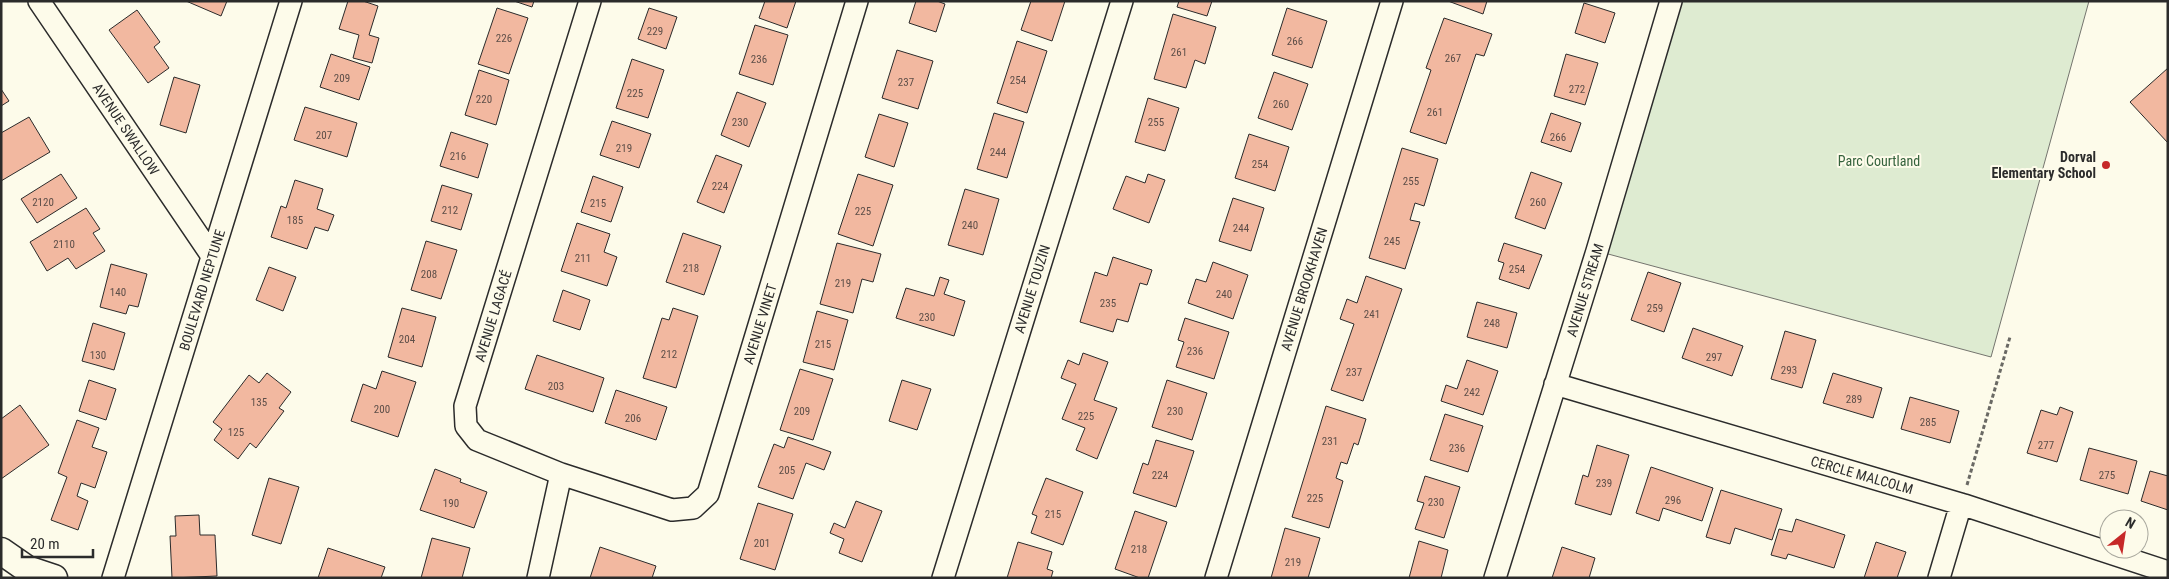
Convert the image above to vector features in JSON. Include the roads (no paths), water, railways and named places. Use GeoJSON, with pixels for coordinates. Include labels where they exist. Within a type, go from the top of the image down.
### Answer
{"type":"FeatureCollection","features":[{"type":"Feature","properties":{"kind":"street","name":"AVENUE SWALLOW"},"geometry":{"type":"LineString","coordinates":[[39,1],[212,256]]}},
{"type":"Feature","properties":{"kind":"street","name":"BOULEVARD NEPTUNE"},"geometry":{"type":"LineString","coordinates":[[113,578],[290,1]]}},
{"type":"Feature","properties":{"kind":"street","name":"AVENUE LAGACÉ"},"geometry":{"type":"LineString","coordinates":[[561,474],[476,440],[466,426],[465,406],[590,1]]}},
{"type":"Feature","properties":{"kind":"street","name":"AVENUE VINET"},"geometry":{"type":"LineString","coordinates":[[561,474],[672,510],[693,508],[708,494],[857,1]]}},
{"type":"Feature","properties":{"kind":"street","name":"AVENUE TOUZIN"},"geometry":{"type":"LineString","coordinates":[[943,578],[1122,1]]}},
{"type":"Feature","properties":{"kind":"street","name":"AVENUE BROOKHAVEN"},"geometry":{"type":"LineString","coordinates":[[1216,578],[1392,1]]}},
{"type":"Feature","properties":{"kind":"street","name":"AVENUE STREAM"},"geometry":{"type":"LineString","coordinates":[[1495,578],[1671,1]]}},
{"type":"Feature","properties":{"kind":"street","name":"CERCLE MALCOLM"},"geometry":{"type":"LineString","coordinates":[[1555,384],[1961,504],[2168,572]]}},
{"type":"Feature","properties":{"kind":"street"},"geometry":{"type":"LineString","coordinates":[[538,578],[561,474]]}},
{"type":"Feature","properties":{"kind":"street"},"geometry":{"type":"LineString","coordinates":[[1939,578],[1961,504]]}},
{"type":"Feature","properties":{"kind":"street"},"geometry":{"type":"LineString","coordinates":[[1,551],[27,569],[54,578]]}},
{"type":"Feature","properties":{"kind":"place","name":"Dorval Elementary School"},"geometry":{"type":"Point","coordinates":[2106,165]}},
{"type":"Feature","properties":{"kind":"park label","name":"Parc Courtland"},"geometry":{"type":"Point","coordinates":[1879,161]}}]}
